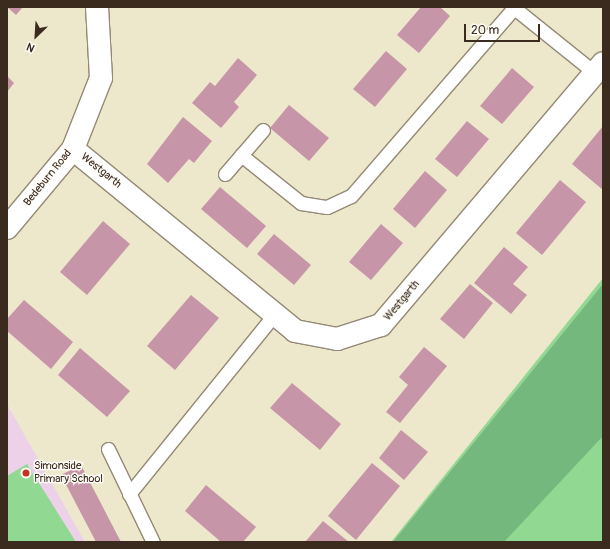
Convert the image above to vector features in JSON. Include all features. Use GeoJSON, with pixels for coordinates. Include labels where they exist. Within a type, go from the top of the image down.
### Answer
{"type":"FeatureCollection","features":[{"type":"Feature","properties":{"kind":"street","name":"Bedeburn Road"},"geometry":{"type":"LineString","coordinates":[[8,226],[73,149],[101,78],[97,7]]}},
{"type":"Feature","properties":{"kind":"street","name":"Westgarth"},"geometry":{"type":"LineString","coordinates":[[73,149],[295,331],[337,339],[381,325],[599,68]]}},
{"type":"Feature","properties":{"kind":"lane"},"geometry":{"type":"LineString","coordinates":[[241,155],[301,203],[327,207],[351,196],[513,7],[599,68]]}},
{"type":"Feature","properties":{"kind":"lane"},"geometry":{"type":"LineString","coordinates":[[225,174],[263,130]]}},
{"type":"Feature","properties":{"kind":"lane"},"geometry":{"type":"LineString","coordinates":[[129,494],[275,314]]}},
{"type":"Feature","properties":{"kind":"lane"},"geometry":{"type":"LineString","coordinates":[[108,449],[153,542]]}},
{"type":"Feature","properties":{"kind":"shaded area","name":"Simonside Primary School"},"geometry":{"type":"Polygon","coordinates":[[[7,404],[85,542],[7,542],[7,404]]]}},
{"type":"Feature","properties":{"kind":"green space"},"geometry":{"type":"Polygon","coordinates":[[[603,278],[603,542],[391,542],[603,278]]]}},
{"type":"Feature","properties":{"kind":"green space"},"geometry":{"type":"Polygon","coordinates":[[[603,284],[603,436],[504,542],[393,542],[603,284]]]}},
{"type":"Feature","properties":{"kind":"green space","name":"Simonside Primary School"},"geometry":{"type":"Polygon","coordinates":[[[27,464],[76,542],[7,542],[7,476],[27,464]]]}},
{"type":"Feature","properties":{"kind":"building"},"geometry":{"type":"Polygon","coordinates":[[[7,7],[23,7],[16,15],[7,7]]]}},
{"type":"Feature","properties":{"kind":"building"},"geometry":{"type":"Polygon","coordinates":[[[421,7],[440,7],[450,16],[419,53],[397,35],[421,7]]]}},
{"type":"Feature","properties":{"kind":"building"},"geometry":{"type":"Polygon","coordinates":[[[386,51],[407,69],[375,107],[353,89],[386,51]]]}},
{"type":"Feature","properties":{"kind":"building"},"geometry":{"type":"Polygon","coordinates":[[[238,58],[257,75],[234,102],[239,107],[221,128],[192,103],[210,82],[215,86],[238,58]]]}},
{"type":"Feature","properties":{"kind":"building"},"geometry":{"type":"Polygon","coordinates":[[[512,68],[534,87],[502,124],[480,106],[512,68]]]}},
{"type":"Feature","properties":{"kind":"building"},"geometry":{"type":"Polygon","coordinates":[[[7,76],[14,83],[7,92],[7,76]]]}},
{"type":"Feature","properties":{"kind":"building"},"geometry":{"type":"Polygon","coordinates":[[[289,105],[329,138],[309,161],[270,128],[289,105]]]}},
{"type":"Feature","properties":{"kind":"building"},"geometry":{"type":"Polygon","coordinates":[[[183,117],[212,141],[194,163],[189,159],[168,183],[147,164],[183,117]]]}},
{"type":"Feature","properties":{"kind":"building"},"geometry":{"type":"Polygon","coordinates":[[[467,121],[489,139],[457,177],[435,159],[467,121]]]}},
{"type":"Feature","properties":{"kind":"building"},"geometry":{"type":"Polygon","coordinates":[[[603,126],[603,190],[572,164],[603,126]]]}},
{"type":"Feature","properties":{"kind":"building"},"geometry":{"type":"Polygon","coordinates":[[[425,171],[447,190],[415,228],[393,209],[425,171]]]}},
{"type":"Feature","properties":{"kind":"building"},"geometry":{"type":"Polygon","coordinates":[[[560,180],[586,202],[542,255],[516,233],[560,180]]]}},
{"type":"Feature","properties":{"kind":"building"},"geometry":{"type":"Polygon","coordinates":[[[220,187],[266,226],[247,248],[201,209],[220,187]]]}},
{"type":"Feature","properties":{"kind":"building"},"geometry":{"type":"Polygon","coordinates":[[[103,221],[130,244],[87,295],[60,272],[103,221]]]}},
{"type":"Feature","properties":{"kind":"building"},"geometry":{"type":"Polygon","coordinates":[[[381,224],[403,243],[371,280],[349,262],[381,224]]]}},
{"type":"Feature","properties":{"kind":"building"},"geometry":{"type":"Polygon","coordinates":[[[274,234],[311,265],[294,285],[257,254],[274,234]]]}},
{"type":"Feature","properties":{"kind":"building"},"geometry":{"type":"Polygon","coordinates":[[[504,247],[528,267],[513,284],[527,295],[511,314],[474,283],[504,247]]]}},
{"type":"Feature","properties":{"kind":"building"},"geometry":{"type":"Polygon","coordinates":[[[470,284],[493,303],[464,339],[440,319],[470,284]]]}},
{"type":"Feature","properties":{"kind":"building"},"geometry":{"type":"Polygon","coordinates":[[[191,295],[219,318],[175,370],[147,346],[191,295]]]}},
{"type":"Feature","properties":{"kind":"building"},"geometry":{"type":"Polygon","coordinates":[[[24,300],[73,342],[51,369],[7,331],[7,319],[24,300]]]}},
{"type":"Feature","properties":{"kind":"building"},"geometry":{"type":"Polygon","coordinates":[[[424,347],[447,366],[400,423],[386,412],[408,385],[399,377],[424,347]]]}},
{"type":"Feature","properties":{"kind":"building"},"geometry":{"type":"Polygon","coordinates":[[[80,348],[130,391],[107,417],[58,375],[80,348]]]}},
{"type":"Feature","properties":{"kind":"building"},"geometry":{"type":"Polygon","coordinates":[[[292,383],[341,424],[320,450],[270,408],[292,383]]]}},
{"type":"Feature","properties":{"kind":"building"},"geometry":{"type":"Polygon","coordinates":[[[401,430],[428,452],[404,480],[379,458],[401,430]]]}},
{"type":"Feature","properties":{"kind":"building"},"geometry":{"type":"Polygon","coordinates":[[[372,463],[400,486],[356,540],[328,516],[372,463]]]}},
{"type":"Feature","properties":{"kind":"building"},"geometry":{"type":"Polygon","coordinates":[[[81,465],[121,542],[96,542],[61,475],[81,465]]]}},
{"type":"Feature","properties":{"kind":"building"},"geometry":{"type":"Polygon","coordinates":[[[206,485],[256,527],[243,542],[221,542],[185,511],[206,485]]]}},
{"type":"Feature","properties":{"kind":"building"},"geometry":{"type":"Polygon","coordinates":[[[323,521],[349,542],[305,542],[323,521]]]}},
{"type":"Feature","properties":{"kind":"place","name":"Simonside Primary School"},"geometry":{"type":"Point","coordinates":[26,473]}}]}
